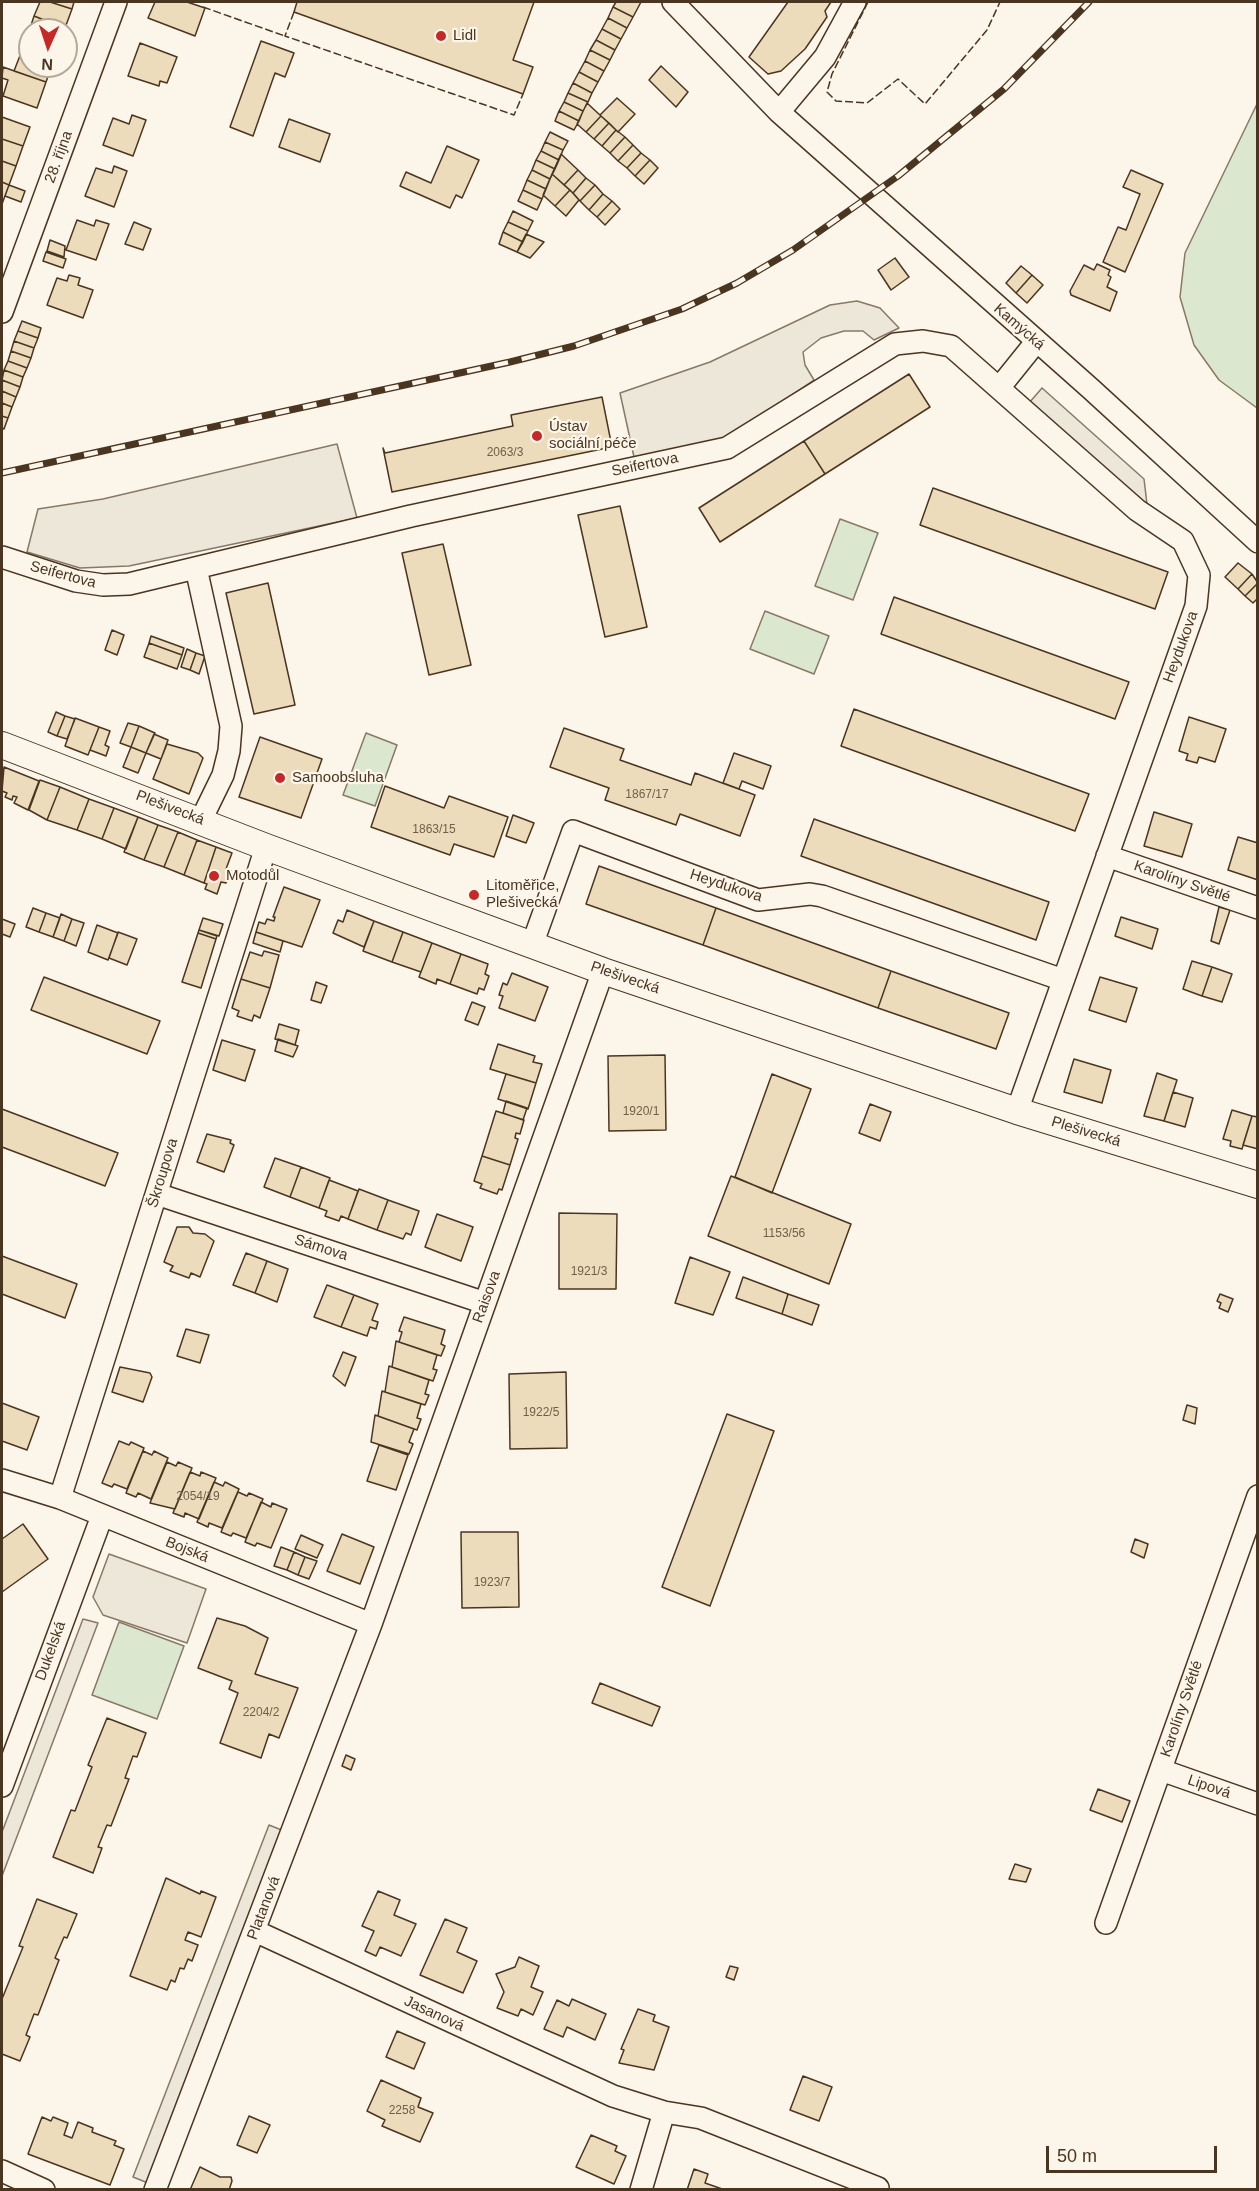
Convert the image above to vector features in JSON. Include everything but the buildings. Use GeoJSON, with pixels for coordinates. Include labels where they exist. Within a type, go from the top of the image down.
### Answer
{"type":"FeatureCollection","features":[{"type":"Feature","properties":{"kind":"street","name":"28. října"},"geometry":{"type":"LineString","coordinates":[[4,299],[116,2]]}},
{"type":"Feature","properties":{"kind":"street","name":"Kamýcká"},"geometry":{"type":"LineString","coordinates":[[673,2],[779,112],[1257,542]]}},
{"type":"Feature","properties":{"kind":"street"},"geometry":{"type":"LineString","coordinates":[[779,112],[825,57],[855,2]]}},
{"type":"Feature","properties":{"kind":"street","name":"Seifertova"},"geometry":{"type":"LineString","coordinates":[[2,557],[76,581],[103,585],[129,584],[411,516],[727,448],[895,344],[923,341],[951,345],[999,388]]}},
{"type":"Feature","properties":{"kind":"street"},"geometry":{"type":"LineString","coordinates":[[999,388],[1036,342]]}},
{"type":"Feature","properties":{"kind":"street","name":"Heydukova"},"geometry":{"type":"LineString","coordinates":[[999,388],[1137,510],[1184,542],[1199,575],[1196,606],[1017,1111]]}},
{"type":"Feature","properties":{"kind":"street"},"geometry":{"type":"LineString","coordinates":[[196,568],[231,726],[229,751],[223,776],[201,820]]}},
{"type":"Feature","properties":{"kind":"street","name":"Plešivecká"},"geometry":{"type":"LineString","coordinates":[[2,745],[266,847],[603,971],[1017,1111],[1257,1185]]}},
{"type":"Feature","properties":{"kind":"street","name":"Heydukova"},"geometry":{"type":"LineString","coordinates":[[532,945],[573,831],[758,900],[810,894],[822,896],[1063,980]]}},
{"type":"Feature","properties":{"kind":"street","name":"Škroupova"},"geometry":{"type":"LineString","coordinates":[[60,1498],[266,847]]}},
{"type":"Feature","properties":{"kind":"street","name":"Karolíny Světlé"},"geometry":{"type":"LineString","coordinates":[[1107,856],[1257,908]]}},
{"type":"Feature","properties":{"kind":"street","name":"Raisova"},"geometry":{"type":"LineString","coordinates":[[371,1624],[603,971]]}},
{"type":"Feature","properties":{"kind":"street","name":"Sámova"},"geometry":{"type":"LineString","coordinates":[[157,1194],[484,1303]]}},
{"type":"Feature","properties":{"kind":"street","name":"Bojská"},"geometry":{"type":"LineString","coordinates":[[2,1480],[60,1498],[371,1624]]}},
{"type":"Feature","properties":{"kind":"street","name":"Karolíny Světlé"},"geometry":{"type":"LineString","coordinates":[[1106,1923],[1257,1496]]}},
{"type":"Feature","properties":{"kind":"street","name":"Dukelská"},"geometry":{"type":"LineString","coordinates":[[2,1786],[102,1516]]}},
{"type":"Feature","properties":{"kind":"street","name":"Platanová"},"geometry":{"type":"LineString","coordinates":[[155,2190],[371,1624]]}},
{"type":"Feature","properties":{"kind":"street","name":"Lipová"},"geometry":{"type":"LineString","coordinates":[[1161,1770],[1257,1804]]}},
{"type":"Feature","properties":{"kind":"street","name":"Jasanová"},"geometry":{"type":"LineString","coordinates":[[255,1931],[613,2096],[664,2112],[701,2118],[878,2188]]}},
{"type":"Feature","properties":{"kind":"street"},"geometry":{"type":"LineString","coordinates":[[641,2190],[664,2112]]}},
{"type":"Feature","properties":{"kind":"street"},"geometry":{"type":"LineString","coordinates":[[2,2171],[44,2190]]}},
{"type":"Feature","properties":{"kind":"green space"},"geometry":{"type":"Polygon","coordinates":[[[1257,104],[1258,408],[1219,380],[1194,345],[1180,297],[1185,253],[1257,104]]]}},
{"type":"Feature","properties":{"kind":"green space"},"geometry":{"type":"Polygon","coordinates":[[[840,519],[878,533],[853,600],[815,586],[840,519]]]}},
{"type":"Feature","properties":{"kind":"green space"},"geometry":{"type":"Polygon","coordinates":[[[765,611],[829,636],[814,674],[750,649],[765,611]]]}},
{"type":"Feature","properties":{"kind":"green space"},"geometry":{"type":"Polygon","coordinates":[[[366,733],[397,745],[375,806],[343,795],[366,733]]]}},
{"type":"Feature","properties":{"kind":"green space"},"geometry":{"type":"Polygon","coordinates":[[[119,1622],[184,1646],[157,1719],[92,1695],[119,1622]]]}},
{"type":"Feature","properties":{"kind":"shaded area"},"geometry":{"type":"Polygon","coordinates":[[[857,301],[880,308],[899,328],[874,340],[863,331],[844,331],[821,338],[803,352],[805,365],[814,380],[738,431],[723,439],[634,457],[620,393],[710,362],[830,305],[857,301]]]}},
{"type":"Feature","properties":{"kind":"shaded area"},"geometry":{"type":"Polygon","coordinates":[[[1042,388],[1144,479],[1147,504],[1029,403],[1042,388]]]}},
{"type":"Feature","properties":{"kind":"shaded area"},"geometry":{"type":"Polygon","coordinates":[[[337,444],[357,518],[129,566],[80,568],[27,552],[38,509],[103,499],[337,444]]]}},
{"type":"Feature","properties":{"kind":"shaded area"},"geometry":{"type":"Polygon","coordinates":[[[109,1554],[206,1589],[187,1643],[103,1615],[93,1597],[109,1554]]]}},
{"type":"Feature","properties":{"kind":"shaded area"},"geometry":{"type":"Polygon","coordinates":[[[83,1619],[98,1623],[2,1876],[2,1832],[83,1619]]]}},
{"type":"Feature","properties":{"kind":"shaded area"},"geometry":{"type":"Polygon","coordinates":[[[269,1825],[284,1831],[148,2183],[133,2177],[269,1825]]]}},
{"type":"Feature","properties":{"kind":"railway"},"geometry":{"type":"LineString","coordinates":[[2,473],[510,362],[574,346],[682,309],[737,283],[793,250],[898,176],[1004,89],[1089,2]]}},
{"type":"Feature","properties":{"kind":"fence"},"geometry":{"type":"LineString","coordinates":[[868,2],[832,74],[827,92],[836,101],[867,103],[898,79],[925,104],[987,30],[1000,2]]}},
{"type":"Feature","properties":{"kind":"fence"},"geometry":{"type":"LineString","coordinates":[[203,7],[285,36]]}},
{"type":"Feature","properties":{"kind":"fence"},"geometry":{"type":"LineString","coordinates":[[294,12],[285,36],[514,115],[523,94]]}},
{"type":"Feature","properties":{"kind":"place","name":"Lidl"},"geometry":{"type":"Point","coordinates":[441,36]}},
{"type":"Feature","properties":{"kind":"place","name":"Ústav sociální péče"},"geometry":{"type":"Point","coordinates":[537,436]}},
{"type":"Feature","properties":{"kind":"place","name":"Samoobsluha"},"geometry":{"type":"Point","coordinates":[280,778]}},
{"type":"Feature","properties":{"kind":"place","name":"Motodůl"},"geometry":{"type":"Point","coordinates":[214,876]}},
{"type":"Feature","properties":{"kind":"place","name":"Litoměřice, Plešivecká"},"geometry":{"type":"Point","coordinates":[474,895]}}]}
